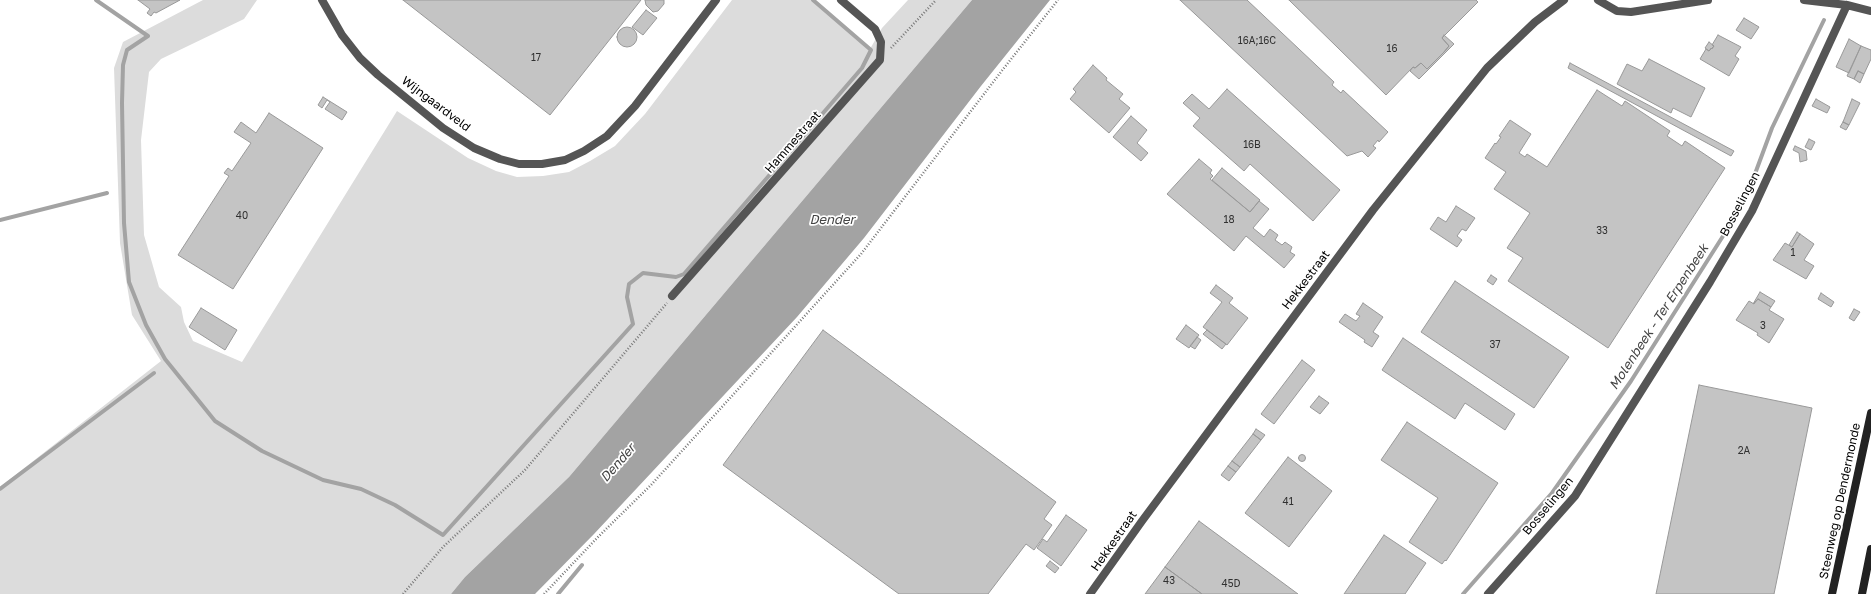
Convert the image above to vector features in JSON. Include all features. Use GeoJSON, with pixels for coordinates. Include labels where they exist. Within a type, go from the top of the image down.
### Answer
{"type":"FeatureCollection","features":[{"type":"Feature","properties":{"kind":"main road","name":"Steenweg op Dendermonde"},"geometry":{"type":"LineString","coordinates":[[1832,594],[1871,413]]}},
{"type":"Feature","properties":{"kind":"main road"},"geometry":{"type":"LineString","coordinates":[[1862,594],[1871,549]]}},
{"type":"Feature","properties":{"kind":"street","name":"Wijngaardveld"},"geometry":{"type":"LineString","coordinates":[[322,0],[342,35],[360,58],[378,75],[449,132],[474,148],[500,159],[519,164],[542,164],[565,160],[584,151],[607,136],[635,106],[716,0]]}},
{"type":"Feature","properties":{"kind":"street"},"geometry":{"type":"LineString","coordinates":[[841,0],[875,29],[881,42],[880,60]]}},
{"type":"Feature","properties":{"kind":"street","name":"Hekkestraat"},"geometry":{"type":"LineString","coordinates":[[1090,594],[1146,515],[1368,216],[1417,154],[1486,68],[1535,22],[1564,0]]}},
{"type":"Feature","properties":{"kind":"street"},"geometry":{"type":"LineString","coordinates":[[1598,0],[1617,11],[1631,12],[1708,0]]}},
{"type":"Feature","properties":{"kind":"street"},"geometry":{"type":"LineString","coordinates":[[1804,0],[1847,5],[1871,11]]}},
{"type":"Feature","properties":{"kind":"street","name":"Bosselingen"},"geometry":{"type":"LineString","coordinates":[[1488,594],[1574,496],[1710,282],[1752,210],[1847,5]]}},
{"type":"Feature","properties":{"kind":"street","name":"Hammestraat"},"geometry":{"type":"LineString","coordinates":[[672,296],[880,60]]}},
{"type":"Feature","properties":{"kind":"path"},"geometry":{"type":"LineString","coordinates":[[880,60],[936,0]]}},
{"type":"Feature","properties":{"kind":"path"},"geometry":{"type":"LineString","coordinates":[[544,594],[597,538],[651,485],[861,254],[1058,0]]}},
{"type":"Feature","properties":{"kind":"path"},"geometry":{"type":"LineString","coordinates":[[403,594],[443,547],[525,470],[672,296]]}},
{"type":"Feature","properties":{"kind":"shaded area"},"geometry":{"type":"Polygon","coordinates":[[[203,0],[257,0],[244,19],[161,59],[149,72],[141,140],[144,235],[159,287],[181,307],[184,322],[193,341],[242,362],[397,111],[468,158],[496,171],[517,177],[543,176],[569,172],[615,146],[645,114],[732,0],[813,0],[870,49],[882,28],[908,0],[972,0],[569,477],[465,577],[451,594],[0,594],[0,487],[161,361],[132,315],[120,243],[114,68],[123,42],[203,0]]]}},
{"type":"Feature","properties":{"kind":"water","name":"Dender"},"geometry":{"type":"Polygon","coordinates":[[[972,0],[1050,0],[981,86],[864,238],[797,317],[594,534],[535,594],[451,594],[465,577],[569,477],[972,0]]]}},
{"type":"Feature","properties":{"kind":"building"},"geometry":{"type":"Polygon","coordinates":[[[138,0],[180,0],[156,13],[154,12],[151,16],[147,13],[150,9],[138,0]]]}},
{"type":"Feature","properties":{"kind":"building"},"geometry":{"type":"Polygon","coordinates":[[[403,0],[641,0],[550,115],[403,0]]]}},
{"type":"Feature","properties":{"kind":"building"},"geometry":{"type":"Polygon","coordinates":[[[645,0],[664,0],[664,4],[658,11],[653,12],[646,5],[645,0]]]}},
{"type":"Feature","properties":{"kind":"building"},"geometry":{"type":"Polygon","coordinates":[[[1180,0],[1247,0],[1334,82],[1332,85],[1341,93],[1343,90],[1388,132],[1373,146],[1376,148],[1368,157],[1362,151],[1347,156],[1180,0]]]}},
{"type":"Feature","properties":{"kind":"building"},"geometry":{"type":"Polygon","coordinates":[[[1289,0],[1476,0],[1478,2],[1442,38],[1449,46],[1444,52],[1427,69],[1421,63],[1415,68],[1413,67],[1386,95],[1289,0]]]}},
{"type":"Feature","properties":{"kind":"building"},"geometry":{"type":"Polygon","coordinates":[[[646,10],[657,18],[643,35],[632,27],[646,10]]]}},
{"type":"Feature","properties":{"kind":"building"},"geometry":{"type":"Polygon","coordinates":[[[1744,18],[1759,27],[1751,39],[1736,30],[1744,18]]]}},
{"type":"Feature","properties":{"kind":"building"},"geometry":{"type":"Polygon","coordinates":[[[627,27],[634,30],[637,37],[634,44],[627,47],[620,44],[617,37],[620,30],[627,27]]]}},
{"type":"Feature","properties":{"kind":"building"},"geometry":{"type":"Polygon","coordinates":[[[1444,35],[1454,44],[1419,79],[1410,71],[1413,67],[1415,68],[1421,63],[1427,69],[1444,52],[1449,46],[1442,38],[1444,35]]]}},
{"type":"Feature","properties":{"kind":"building"},"geometry":{"type":"Polygon","coordinates":[[[1718,35],[1741,47],[1735,56],[1739,59],[1729,76],[1700,59],[1706,49],[1709,51],[1711,48],[1712,49],[1714,46],[1712,45],[1718,35]]]}},
{"type":"Feature","properties":{"kind":"building"},"geometry":{"type":"Polygon","coordinates":[[[1849,39],[1861,46],[1849,73],[1836,67],[1849,39]]]}},
{"type":"Feature","properties":{"kind":"building"},"geometry":{"type":"Polygon","coordinates":[[[1709,42],[1714,46],[1709,51],[1705,48],[1709,42]]]}},
{"type":"Feature","properties":{"kind":"building"},"geometry":{"type":"Polygon","coordinates":[[[1861,46],[1871,50],[1871,59],[1864,74],[1858,71],[1854,79],[1847,76],[1861,46]]]}},
{"type":"Feature","properties":{"kind":"building"},"geometry":{"type":"Polygon","coordinates":[[[1649,59],[1705,88],[1691,117],[1673,108],[1671,113],[1617,84],[1627,64],[1642,71],[1649,59]]]}},
{"type":"Feature","properties":{"kind":"building"},"geometry":{"type":"Polygon","coordinates":[[[1570,63],[1734,151],[1731,156],[1568,68],[1570,63]]]}},
{"type":"Feature","properties":{"kind":"building"},"geometry":{"type":"Polygon","coordinates":[[[1093,65],[1107,78],[1106,80],[1123,94],[1119,99],[1130,108],[1109,133],[1070,99],[1076,92],[1073,89],[1093,65]]]}},
{"type":"Feature","properties":{"kind":"building"},"geometry":{"type":"Polygon","coordinates":[[[1858,71],[1864,74],[1860,83],[1854,79],[1858,71]]]}},
{"type":"Feature","properties":{"kind":"building"},"geometry":{"type":"Polygon","coordinates":[[[1227,89],[1340,190],[1313,221],[1250,164],[1244,171],[1193,126],[1200,118],[1183,103],[1192,94],[1209,109],[1227,89]]]}},
{"type":"Feature","properties":{"kind":"building"},"geometry":{"type":"Polygon","coordinates":[[[1597,90],[1622,106],[1625,101],[1670,131],[1667,136],[1682,146],[1685,141],[1725,168],[1608,348],[1508,281],[1523,258],[1507,248],[1530,213],[1494,189],[1506,172],[1485,158],[1501,137],[1499,136],[1510,120],[1531,134],[1519,153],[1525,157],[1527,154],[1547,167],[1597,90]]]}},
{"type":"Feature","properties":{"kind":"building"},"geometry":{"type":"Polygon","coordinates":[[[323,97],[347,112],[342,120],[325,109],[330,102],[327,100],[322,108],[318,105],[323,97]]]}},
{"type":"Feature","properties":{"kind":"building"},"geometry":{"type":"Polygon","coordinates":[[[1816,99],[1830,107],[1827,113],[1812,106],[1816,99]]]}},
{"type":"Feature","properties":{"kind":"building"},"geometry":{"type":"Polygon","coordinates":[[[1852,99],[1860,103],[1849,125],[1843,122],[1852,99]]]}},
{"type":"Feature","properties":{"kind":"building"},"geometry":{"type":"Polygon","coordinates":[[[269,113],[323,148],[233,289],[178,255],[229,176],[224,173],[228,168],[232,171],[251,143],[234,132],[241,122],[256,133],[269,113]]]}},
{"type":"Feature","properties":{"kind":"building"},"geometry":{"type":"Polygon","coordinates":[[[1131,116],[1147,130],[1137,143],[1148,153],[1141,161],[1113,137],[1131,116]]]}},
{"type":"Feature","properties":{"kind":"building"},"geometry":{"type":"Polygon","coordinates":[[[1843,122],[1849,125],[1846,130],[1840,127],[1843,122]]]}},
{"type":"Feature","properties":{"kind":"building"},"geometry":{"type":"Polygon","coordinates":[[[1809,139],[1815,142],[1811,150],[1805,147],[1809,139]]]}},
{"type":"Feature","properties":{"kind":"building"},"geometry":{"type":"Polygon","coordinates":[[[1795,146],[1806,151],[1807,160],[1800,162],[1799,153],[1793,150],[1795,146]]]}},
{"type":"Feature","properties":{"kind":"building"},"geometry":{"type":"Polygon","coordinates":[[[1199,159],[1212,170],[1210,173],[1213,176],[1210,179],[1250,212],[1259,201],[1269,209],[1253,228],[1264,237],[1270,229],[1278,235],[1275,240],[1282,245],[1285,242],[1292,247],[1290,252],[1295,255],[1284,268],[1246,236],[1234,251],[1167,194],[1199,159]]]}},
{"type":"Feature","properties":{"kind":"building"},"geometry":{"type":"Polygon","coordinates":[[[1222,168],[1260,200],[1250,212],[1212,180],[1222,168]]]}},
{"type":"Feature","properties":{"kind":"building"},"geometry":{"type":"Polygon","coordinates":[[[1456,206],[1475,218],[1466,231],[1462,229],[1457,236],[1462,240],[1457,247],[1430,229],[1438,217],[1446,222],[1456,206]]]}},
{"type":"Feature","properties":{"kind":"building"},"geometry":{"type":"Polygon","coordinates":[[[1797,232],[1800,234],[1792,247],[1789,245],[1797,232]]]}},
{"type":"Feature","properties":{"kind":"building"},"geometry":{"type":"Polygon","coordinates":[[[1800,234],[1814,244],[1804,260],[1814,266],[1806,279],[1773,260],[1785,243],[1792,247],[1800,234]]]}},
{"type":"Feature","properties":{"kind":"building"},"geometry":{"type":"Polygon","coordinates":[[[1491,275],[1497,279],[1493,285],[1487,281],[1491,275]]]}},
{"type":"Feature","properties":{"kind":"building"},"geometry":{"type":"Polygon","coordinates":[[[1455,281],[1569,357],[1534,408],[1421,332],[1455,281]]]}},
{"type":"Feature","properties":{"kind":"building"},"geometry":{"type":"Polygon","coordinates":[[[1216,285],[1233,298],[1229,303],[1248,318],[1227,345],[1203,327],[1222,302],[1210,293],[1216,285]]]}},
{"type":"Feature","properties":{"kind":"building"},"geometry":{"type":"Polygon","coordinates":[[[1760,292],[1775,301],[1771,307],[1758,299],[1753,304],[1760,292]]]}},
{"type":"Feature","properties":{"kind":"building"},"geometry":{"type":"Polygon","coordinates":[[[1821,293],[1834,302],[1831,307],[1818,299],[1821,293]]]}},
{"type":"Feature","properties":{"kind":"building"},"geometry":{"type":"Polygon","coordinates":[[[1758,299],[1771,307],[1769,310],[1784,319],[1769,343],[1757,335],[1758,333],[1736,320],[1749,301],[1754,304],[1758,299]]]}},
{"type":"Feature","properties":{"kind":"building"},"geometry":{"type":"Polygon","coordinates":[[[1363,303],[1383,317],[1373,332],[1379,336],[1372,347],[1364,342],[1365,340],[1339,322],[1345,314],[1356,321],[1360,316],[1356,314],[1363,303]]]}},
{"type":"Feature","properties":{"kind":"building"},"geometry":{"type":"Polygon","coordinates":[[[201,308],[237,330],[225,350],[189,327],[201,308]]]}},
{"type":"Feature","properties":{"kind":"building"},"geometry":{"type":"Polygon","coordinates":[[[1854,309],[1860,312],[1854,321],[1849,318],[1854,309]]]}},
{"type":"Feature","properties":{"kind":"building"},"geometry":{"type":"Polygon","coordinates":[[[1186,325],[1199,335],[1189,348],[1176,339],[1186,325]]]}},
{"type":"Feature","properties":{"kind":"building"},"geometry":{"type":"Polygon","coordinates":[[[823,330],[1056,502],[1044,519],[1052,525],[1034,550],[1026,544],[988,594],[899,594],[723,465],[823,330]]]}},
{"type":"Feature","properties":{"kind":"building"},"geometry":{"type":"Polygon","coordinates":[[[1207,330],[1226,344],[1222,349],[1203,334],[1207,330]]]}},
{"type":"Feature","properties":{"kind":"building"},"geometry":{"type":"Polygon","coordinates":[[[1197,337],[1201,340],[1195,349],[1190,346],[1197,337]]]}},
{"type":"Feature","properties":{"kind":"building"},"geometry":{"type":"Polygon","coordinates":[[[1403,338],[1515,414],[1505,430],[1465,403],[1455,419],[1382,370],[1403,338]]]}},
{"type":"Feature","properties":{"kind":"building"},"geometry":{"type":"Polygon","coordinates":[[[1302,360],[1315,370],[1274,424],[1261,414],[1302,360]]]}},
{"type":"Feature","properties":{"kind":"building"},"geometry":{"type":"Polygon","coordinates":[[[1699,385],[1812,408],[1774,594],[1656,594],[1699,385]]]}},
{"type":"Feature","properties":{"kind":"building"},"geometry":{"type":"Polygon","coordinates":[[[1319,396],[1329,403],[1320,414],[1310,407],[1319,396]]]}},
{"type":"Feature","properties":{"kind":"building"},"geometry":{"type":"Polygon","coordinates":[[[1407,422],[1498,483],[1446,561],[1445,560],[1442,564],[1409,542],[1438,498],[1381,460],[1407,422]]]}},
{"type":"Feature","properties":{"kind":"building"},"geometry":{"type":"Polygon","coordinates":[[[1256,429],[1265,435],[1261,440],[1253,434],[1256,429]]]}},
{"type":"Feature","properties":{"kind":"building"},"geometry":{"type":"Polygon","coordinates":[[[1253,434],[1261,440],[1240,467],[1232,461],[1253,434]]]}},
{"type":"Feature","properties":{"kind":"building"},"geometry":{"type":"Polygon","coordinates":[[[1302,455],[1305,458],[1302,461],[1299,458],[1302,455]]]}},
{"type":"Feature","properties":{"kind":"building"},"geometry":{"type":"Polygon","coordinates":[[[1288,457],[1332,491],[1289,547],[1245,513],[1288,457]]]}},
{"type":"Feature","properties":{"kind":"building"},"geometry":{"type":"Polygon","coordinates":[[[1232,461],[1240,467],[1236,472],[1228,466],[1232,461]]]}},
{"type":"Feature","properties":{"kind":"building"},"geometry":{"type":"Polygon","coordinates":[[[1228,466],[1236,472],[1229,481],[1221,475],[1228,466]]]}},
{"type":"Feature","properties":{"kind":"building"},"geometry":{"type":"Polygon","coordinates":[[[1066,515],[1087,530],[1061,566],[1037,548],[1043,539],[1047,542],[1066,515]]]}},
{"type":"Feature","properties":{"kind":"building"},"geometry":{"type":"Polygon","coordinates":[[[1199,521],[1298,594],[1202,594],[1165,567],[1199,521]]]}},
{"type":"Feature","properties":{"kind":"building"},"geometry":{"type":"Polygon","coordinates":[[[1384,535],[1426,563],[1405,594],[1344,594],[1384,535]]]}},
{"type":"Feature","properties":{"kind":"building"},"geometry":{"type":"Polygon","coordinates":[[[1050,561],[1059,568],[1055,573],[1046,566],[1050,561]]]}},
{"type":"Feature","properties":{"kind":"building"},"geometry":{"type":"Polygon","coordinates":[[[1165,567],[1202,594],[1145,594],[1165,567]]]}},
{"type":"Feature","properties":{"kind":"waterway"},"geometry":{"type":"LineString","coordinates":[[96,0],[148,36],[127,50],[123,65],[122,103],[124,223],[129,282],[146,325],[165,359],[215,421],[262,451],[323,480],[361,489],[395,505],[443,535],[633,324],[627,297],[629,284],[643,273],[676,277],[684,274],[862,68],[871,50],[813,0]]}},
{"type":"Feature","properties":{"kind":"waterway","name":"Molenbeek - Ter Erpenbeek"},"geometry":{"type":"LineString","coordinates":[[1463,594],[1552,493],[1631,381],[1737,214],[1749,190],[1772,128],[1824,20]]}},
{"type":"Feature","properties":{"kind":"waterway"},"geometry":{"type":"LineString","coordinates":[[0,220],[107,193]]}},
{"type":"Feature","properties":{"kind":"waterway"},"geometry":{"type":"LineString","coordinates":[[0,489],[154,373]]}},
{"type":"Feature","properties":{"kind":"waterway"},"geometry":{"type":"LineString","coordinates":[[558,594],[582,565]]}}]}
